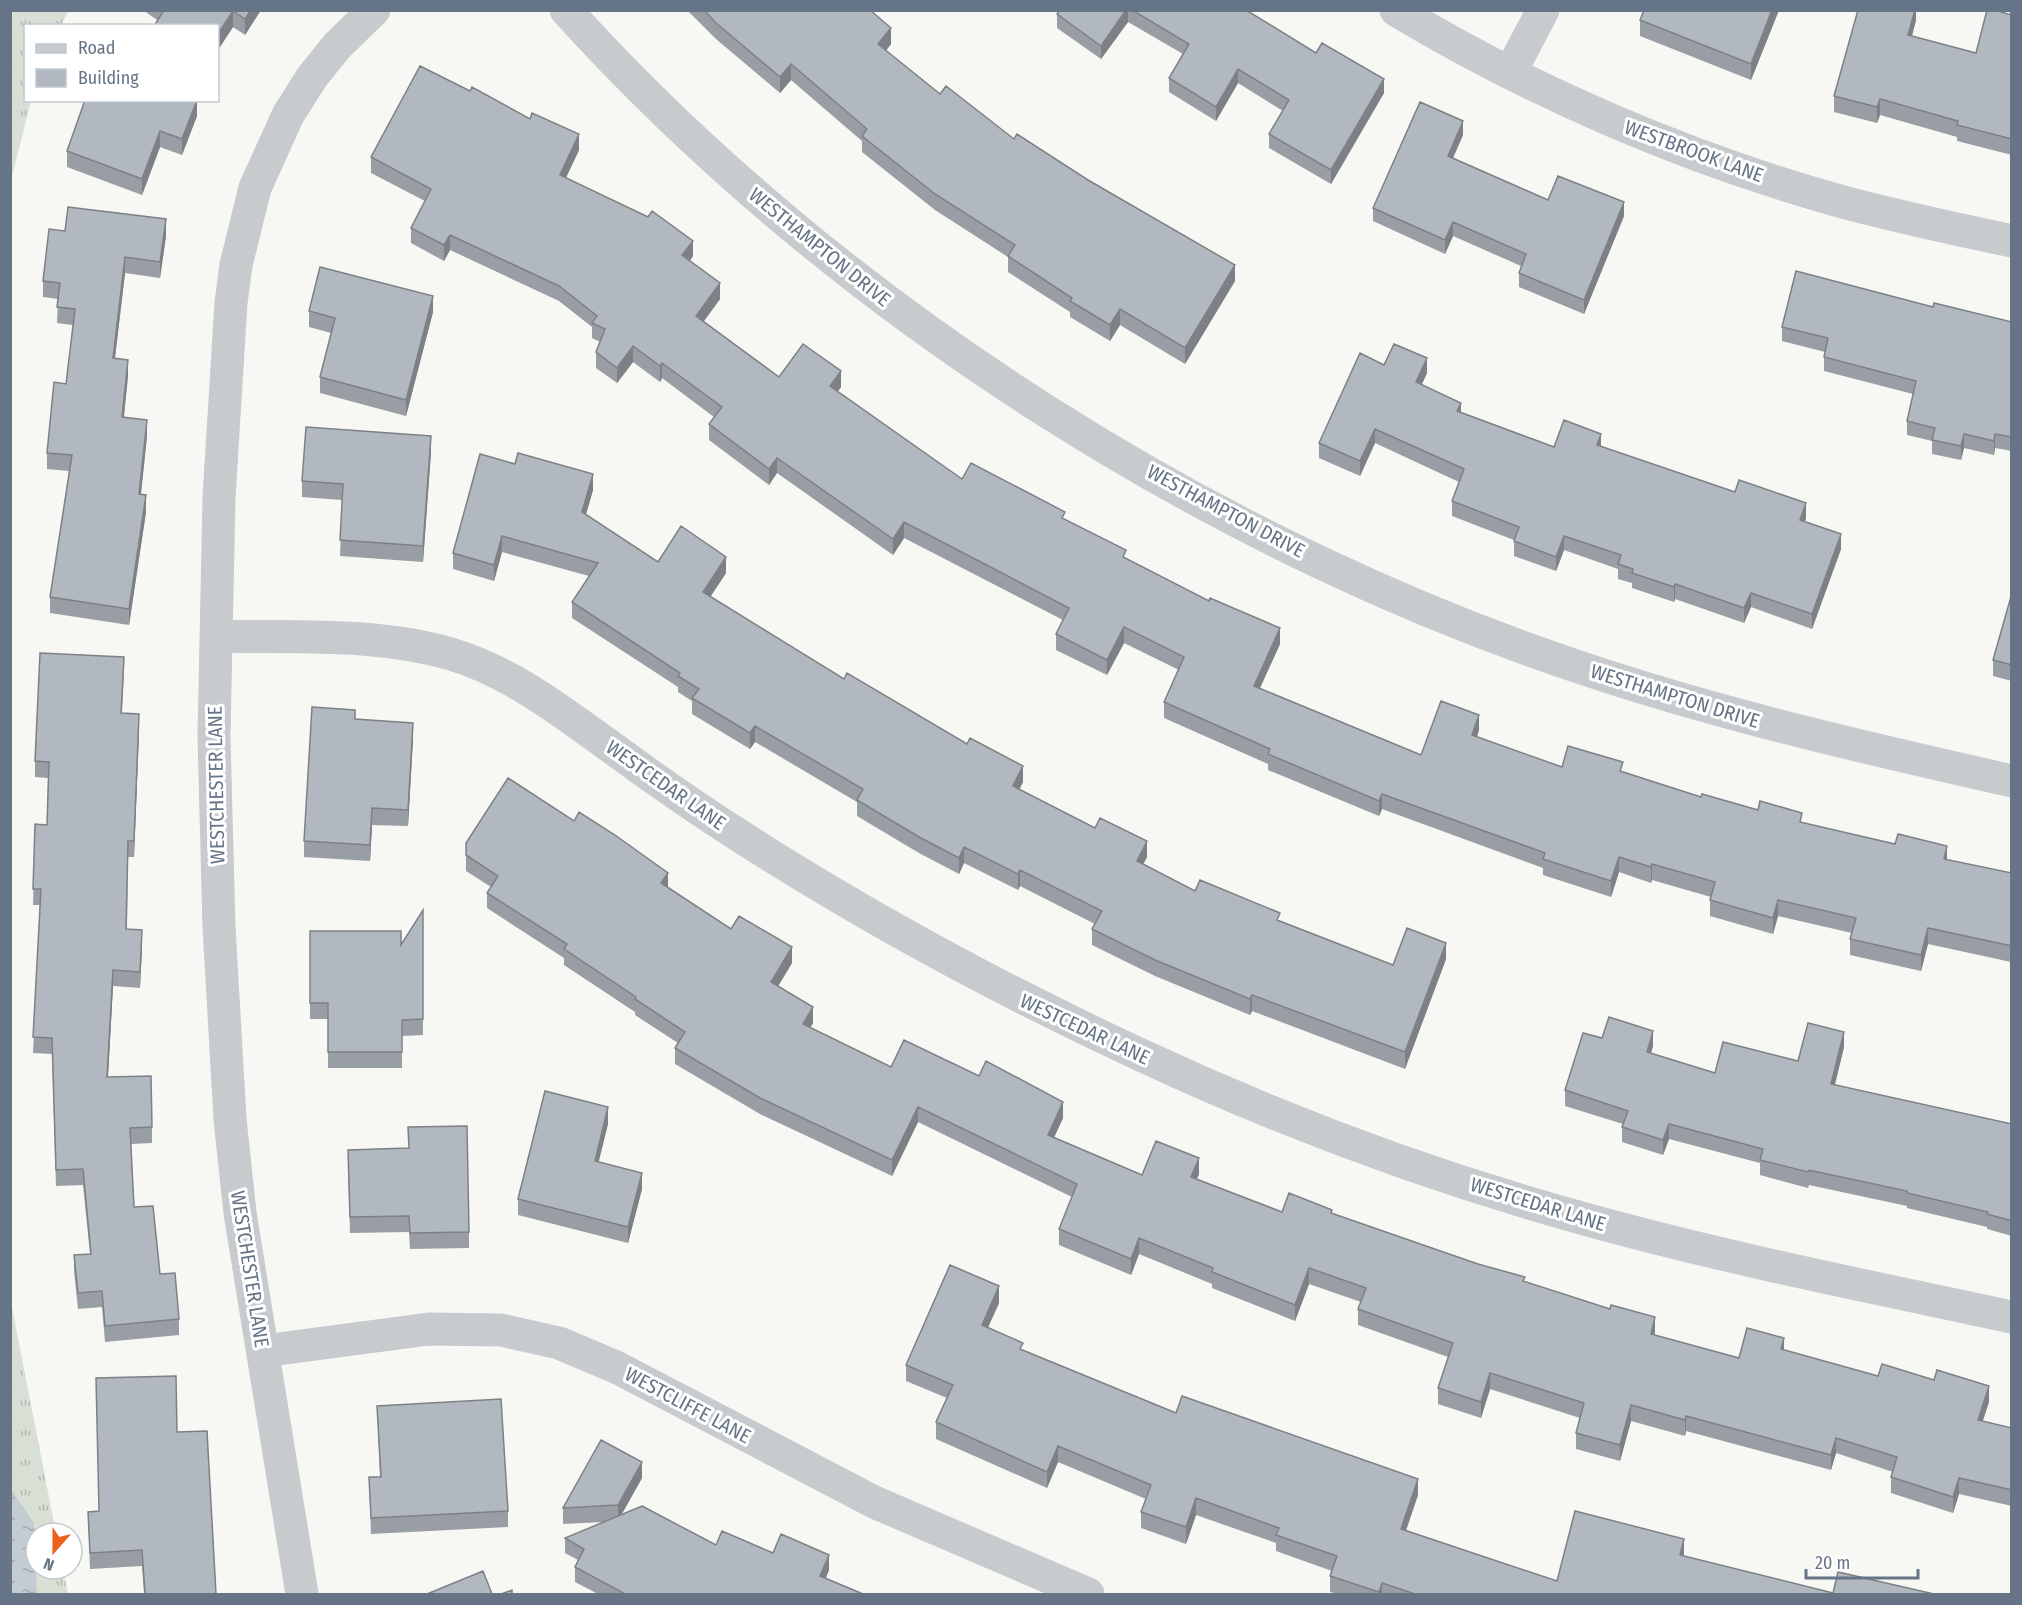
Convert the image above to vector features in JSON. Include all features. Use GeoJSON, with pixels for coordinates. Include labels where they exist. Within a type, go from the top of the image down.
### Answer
{"type":"FeatureCollection","features":[{"type":"Feature","properties":{"kind":"street","name":"WESTCHESTER LANE"},"geometry":{"type":"LineString","coordinates":[[302,1594],[240,1214],[224,1032],[214,736],[218,636],[219,497],[231,303],[244,227],[255,188],[288,115],[325,62],[374,10]]}},
{"type":"Feature","properties":{"kind":"street","name":"WESTHAMPTON DRIVE"},"geometry":{"type":"LineString","coordinates":[[566,10],[629,78],[703,149],[850,273],[1018,393],[1198,499],[1265,534],[1416,604],[1604,676],[1784,728],[2012,781]]}},
{"type":"Feature","properties":{"kind":"street","name":"WESTBROOK LANE"},"geometry":{"type":"LineString","coordinates":[[1396,10],[1510,73],[1616,122],[1784,184],[1883,212],[2012,241]]}},
{"type":"Feature","properties":{"kind":"street"},"geometry":{"type":"LineString","coordinates":[[1510,73],[1544,10]]}},
{"type":"Feature","properties":{"kind":"street","name":"WESTCEDAR LANE"},"geometry":{"type":"LineString","coordinates":[[218,636],[362,639],[450,654],[480,665],[532,692],[736,834],[939,956],[1119,1045],[1309,1128],[1453,1179],[1592,1221],[1803,1272],[2012,1317]]}},
{"type":"Feature","properties":{"kind":"street","name":"WESTCLIFFE LANE"},"geometry":{"type":"LineString","coordinates":[[263,1352],[429,1329],[501,1330],[559,1343],[618,1368],[874,1503],[1088,1594]]}},
{"type":"Feature","properties":{"kind":"green space"},"geometry":{"type":"Polygon","coordinates":[[[11,10],[69,11],[62,24],[24,24],[24,102],[31,102],[11,180],[11,10]]]}},
{"type":"Feature","properties":{"kind":"green space"},"geometry":{"type":"Polygon","coordinates":[[[10,1297],[54,1521],[24,1521],[24,1581],[65,1581],[68,1594],[11,1594],[10,1297]]]}},
{"type":"Feature","properties":{"kind":"water"},"geometry":{"type":"Polygon","coordinates":[[[11,1489],[33,1521],[24,1521],[24,1581],[36,1581],[37,1594],[11,1594],[11,1489]]]}},
{"type":"Feature","properties":{"kind":"building"},"geometry":{"type":"Polygon","coordinates":[[[164,10],[251,10],[245,19],[233,11],[219,32],[219,24],[155,24],[164,10]]]}},
{"type":"Feature","properties":{"kind":"building"},"geometry":{"type":"Polygon","coordinates":[[[704,10],[870,10],[891,28],[878,44],[940,94],[946,86],[1014,139],[1017,134],[1088,180],[1235,265],[1185,348],[1120,309],[1110,325],[1070,301],[1072,298],[1008,256],[1015,245],[935,194],[862,136],[867,129],[791,64],[780,77],[716,23],[704,10]]]}},
{"type":"Feature","properties":{"kind":"building"},"geometry":{"type":"Polygon","coordinates":[[[1060,10],[1126,10],[1101,46],[1057,14],[1060,10]]]}},
{"type":"Feature","properties":{"kind":"building"},"geometry":{"type":"Polygon","coordinates":[[[1132,10],[1246,10],[1316,53],[1322,43],[1384,79],[1331,170],[1269,134],[1289,100],[1238,69],[1216,107],[1169,78],[1189,44],[1132,10]]]}},
{"type":"Feature","properties":{"kind":"building"},"geometry":{"type":"Polygon","coordinates":[[[1644,10],[1772,10],[1751,64],[1640,20],[1644,10]]]}},
{"type":"Feature","properties":{"kind":"building"},"geometry":{"type":"Polygon","coordinates":[[[1858,10],[1915,10],[1908,35],[1976,53],[1987,10],[2012,15],[2012,139],[1957,125],[1958,121],[1880,99],[1877,107],[1834,96],[1858,10]]]}},
{"type":"Feature","properties":{"kind":"building"},"geometry":{"type":"Polygon","coordinates":[[[420,66],[470,91],[472,87],[530,119],[532,113],[579,134],[560,175],[648,217],[652,211],[693,241],[682,255],[720,283],[696,316],[779,377],[803,344],[841,371],[830,386],[962,479],[971,463],[1065,512],[1062,518],[1126,550],[1123,557],[1209,601],[1210,598],[1280,628],[1254,686],[1421,755],[1441,701],[1479,715],[1472,735],[1562,767],[1568,746],[1623,762],[1620,771],[1701,797],[1702,794],[1758,810],[1760,801],[1802,813],[1800,822],[1895,844],[1898,834],[1947,846],[1944,859],[2012,873],[2012,946],[1928,928],[1921,955],[1850,939],[1856,918],[1778,900],[1773,918],[1710,900],[1715,882],[1619,857],[1611,881],[1543,859],[1545,853],[1382,794],[1379,801],[1268,754],[1270,749],[1164,702],[1184,657],[1124,627],[1107,660],[1056,634],[1069,608],[904,522],[893,539],[777,458],[769,469],[709,424],[722,407],[662,363],[660,366],[633,346],[617,368],[596,352],[605,329],[592,323],[597,316],[559,286],[450,235],[444,245],[411,228],[431,189],[371,157],[420,66]]]}},
{"type":"Feature","properties":{"kind":"building"},"geometry":{"type":"Polygon","coordinates":[[[84,102],[196,102],[182,139],[160,131],[142,179],[67,151],[84,102]]]}},
{"type":"Feature","properties":{"kind":"building"},"geometry":{"type":"Polygon","coordinates":[[[1420,102],[1463,121],[1448,156],[1548,200],[1558,176],[1624,202],[1584,300],[1519,273],[1526,254],[1453,222],[1445,240],[1373,208],[1420,102]]]}},
{"type":"Feature","properties":{"kind":"building"},"geometry":{"type":"Polygon","coordinates":[[[68,207],[166,219],[160,262],[125,257],[113,358],[128,360],[122,417],[147,420],[139,494],[146,495],[129,609],[50,597],[72,455],[47,453],[54,382],[66,384],[75,309],[57,307],[60,283],[43,281],[49,229],[65,231],[68,207]]]}},
{"type":"Feature","properties":{"kind":"building"},"geometry":{"type":"Polygon","coordinates":[[[320,267],[433,296],[406,400],[320,377],[335,318],[309,311],[320,267]]]}},
{"type":"Feature","properties":{"kind":"building"},"geometry":{"type":"Polygon","coordinates":[[[1796,271],[1933,307],[1934,303],[2012,322],[2012,437],[1995,434],[1994,441],[1964,434],[1961,446],[1932,440],[1935,428],[1907,421],[1916,381],[1824,357],[1828,338],[1782,327],[1796,271]]]}},
{"type":"Feature","properties":{"kind":"building"},"geometry":{"type":"Polygon","coordinates":[[[1394,344],[1427,358],[1416,382],[1461,403],[1457,411],[1554,447],[1564,420],[1601,434],[1597,445],[1735,492],[1739,480],[1806,503],[1800,520],[1841,534],[1812,614],[1751,593],[1744,608],[1675,584],[1674,587],[1632,573],[1633,569],[1618,564],[1621,555],[1564,536],[1556,557],[1514,541],[1519,527],[1452,501],[1464,469],[1375,429],[1360,461],[1319,443],[1360,353],[1384,365],[1394,344]]]}},
{"type":"Feature","properties":{"kind":"building"},"geometry":{"type":"Polygon","coordinates":[[[306,427],[431,436],[423,546],[340,540],[343,484],[302,481],[306,427]]]}},
{"type":"Feature","properties":{"kind":"building"},"geometry":{"type":"Polygon","coordinates":[[[518,453],[593,474],[582,512],[658,562],[681,526],[726,557],[703,592],[844,679],[847,673],[967,744],[970,738],[1023,766],[1013,786],[1095,828],[1100,818],[1147,841],[1137,861],[1195,891],[1200,880],[1280,913],[1277,920],[1393,965],[1407,928],[1446,943],[1405,1052],[1252,995],[1250,999],[1155,960],[1092,929],[1102,911],[1020,870],[1018,874],[964,847],[959,858],[857,800],[863,789],[755,726],[750,733],[692,698],[699,689],[678,676],[680,673],[572,602],[598,563],[502,536],[494,565],[453,553],[480,454],[515,464],[518,453]]]}},
{"type":"Feature","properties":{"kind":"building"},"geometry":{"type":"Polygon","coordinates":[[[2012,593],[2012,665],[1993,660],[2012,593]]]}},
{"type":"Feature","properties":{"kind":"building"},"geometry":{"type":"Polygon","coordinates":[[[40,653],[124,657],[121,713],[139,714],[134,841],[128,841],[126,929],[142,930],[140,972],[113,970],[107,1077],[151,1076],[152,1127],[130,1128],[134,1207],[153,1206],[160,1274],[175,1273],[179,1319],[105,1326],[102,1291],[78,1293],[74,1255],[91,1254],[83,1169],[56,1170],[52,1038],[33,1037],[41,889],[33,889],[35,824],[47,825],[49,762],[35,761],[40,653]]]}},
{"type":"Feature","properties":{"kind":"building"},"geometry":{"type":"Polygon","coordinates":[[[312,707],[355,710],[355,719],[413,723],[408,810],[372,808],[370,845],[304,841],[312,707]]]}},
{"type":"Feature","properties":{"kind":"building"},"geometry":{"type":"Polygon","coordinates":[[[508,778],[574,821],[579,812],[615,835],[668,873],[661,883],[731,929],[739,916],[792,947],[771,982],[813,1007],[803,1024],[891,1067],[904,1040],[979,1076],[986,1061],[1063,1102],[1048,1135],[1142,1175],[1156,1141],[1199,1158],[1191,1177],[1282,1212],[1289,1193],[1332,1210],[1331,1213],[1478,1264],[1525,1277],[1523,1281],[1610,1309],[1611,1305],[1655,1317],[1651,1334],[1739,1358],[1747,1328],[1784,1338],[1781,1349],[1878,1376],[1882,1364],[1934,1380],[1937,1370],[1989,1386],[1978,1420],[2012,1428],[2012,1490],[1959,1478],[1953,1497],[1891,1477],[1897,1457],[1836,1438],[1831,1455],[1686,1416],[1685,1420],[1631,1405],[1620,1445],[1576,1433],[1584,1403],[1490,1373],[1481,1402],[1438,1388],[1453,1343],[1358,1309],[1366,1288],[1309,1268],[1295,1305],[1212,1272],[1213,1268],[1139,1238],[1131,1259],[1059,1229],[1077,1184],[918,1107],[892,1160],[760,1098],[675,1048],[685,1032],[564,949],[567,944],[487,893],[498,876],[466,855],[466,843],[508,778]]]}},
{"type":"Feature","properties":{"kind":"building"},"geometry":{"type":"Polygon","coordinates":[[[423,910],[423,1019],[402,1020],[402,1052],[328,1052],[328,1003],[310,1003],[310,931],[401,931],[401,945],[423,910]]]}},
{"type":"Feature","properties":{"kind":"building"},"geometry":{"type":"Polygon","coordinates":[[[1609,1017],[1653,1031],[1647,1052],[1715,1073],[1723,1042],[1798,1061],[1808,1023],[1844,1032],[1831,1084],[2012,1124],[2012,1221],[1987,1214],[1988,1212],[1907,1193],[1907,1191],[1809,1170],[1808,1172],[1760,1160],[1763,1149],[1669,1124],[1663,1140],[1622,1127],[1628,1111],[1565,1090],[1583,1033],[1602,1038],[1609,1017]]]}},
{"type":"Feature","properties":{"kind":"building"},"geometry":{"type":"Polygon","coordinates":[[[545,1091],[608,1107],[595,1161],[642,1173],[628,1227],[518,1199],[545,1091]]]}},
{"type":"Feature","properties":{"kind":"building"},"geometry":{"type":"Polygon","coordinates":[[[467,1126],[469,1232],[410,1233],[409,1216],[350,1217],[348,1150],[409,1148],[408,1127],[467,1126]]]}},
{"type":"Feature","properties":{"kind":"building"},"geometry":{"type":"Polygon","coordinates":[[[950,1265],[999,1286],[982,1325],[1023,1343],[1020,1349],[1176,1413],[1182,1396],[1418,1479],[1401,1529],[1557,1581],[1575,1511],[1684,1539],[1680,1555],[1833,1593],[1838,1572],[1934,1594],[1415,1594],[1382,1583],[1379,1592],[1330,1576],[1337,1556],[1276,1535],[1279,1528],[1196,1498],[1186,1527],[1141,1512],[1151,1485],[1058,1446],[1047,1472],[936,1422],[953,1385],[906,1365],[950,1265]]]}},
{"type":"Feature","properties":{"kind":"building"},"geometry":{"type":"Polygon","coordinates":[[[176,1376],[177,1432],[207,1431],[216,1594],[145,1594],[142,1550],[90,1553],[88,1512],[99,1511],[96,1378],[176,1376]]]}},
{"type":"Feature","properties":{"kind":"building"},"geometry":{"type":"Polygon","coordinates":[[[501,1399],[508,1511],[371,1518],[369,1477],[381,1477],[377,1406],[501,1399]]]}},
{"type":"Feature","properties":{"kind":"building"},"geometry":{"type":"Polygon","coordinates":[[[601,1440],[642,1462],[618,1505],[563,1508],[601,1440]]]}},
{"type":"Feature","properties":{"kind":"building"},"geometry":{"type":"Polygon","coordinates":[[[642,1506],[716,1545],[722,1531],[773,1553],[781,1534],[829,1555],[820,1576],[863,1594],[625,1594],[575,1567],[584,1549],[565,1538],[642,1506]]]}},
{"type":"Feature","properties":{"kind":"building"},"geometry":{"type":"Polygon","coordinates":[[[483,1571],[492,1594],[427,1594],[483,1571]]]}}]}
